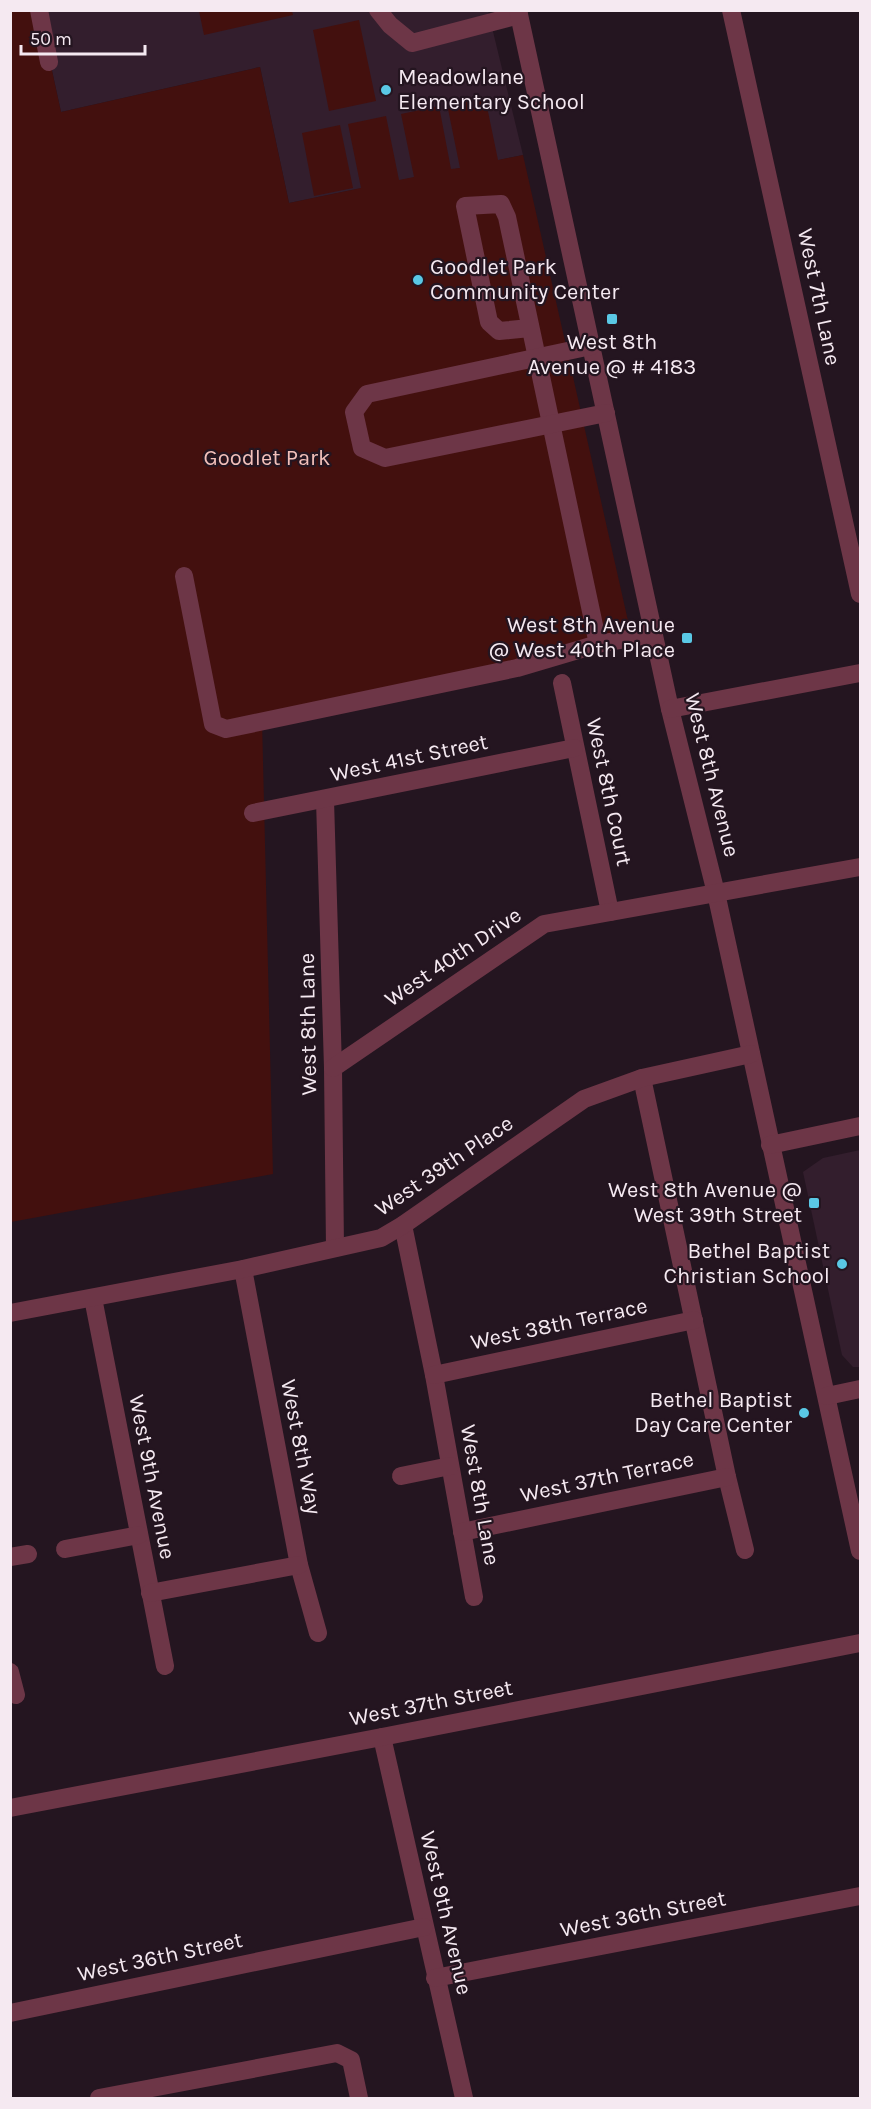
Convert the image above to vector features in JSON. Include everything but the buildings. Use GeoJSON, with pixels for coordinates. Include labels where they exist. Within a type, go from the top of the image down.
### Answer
{"type":"FeatureCollection","features":[{"type":"Feature","properties":{"kind":"street"},"geometry":{"type":"LineString","coordinates":[[39,10],[49,62]]}},
{"type":"Feature","properties":{"kind":"street"},"geometry":{"type":"LineString","coordinates":[[378,10],[383,18],[412,43],[480,18],[518,13]]}},
{"type":"Feature","properties":{"kind":"street","name":"West 7th Lane"},"geometry":{"type":"LineString","coordinates":[[731,10],[861,594]]}},
{"type":"Feature","properties":{"kind":"street","name":"West 8th Avenue"},"geometry":{"type":"LineString","coordinates":[[518,13],[670,709],[716,893],[861,1551]]}},
{"type":"Feature","properties":{"kind":"street"},"geometry":{"type":"LineString","coordinates":[[530,328],[499,331],[489,322],[465,206],[501,204],[507,217],[598,644]]}},
{"type":"Feature","properties":{"kind":"street"},"geometry":{"type":"LineString","coordinates":[[591,346],[367,394],[354,412],[362,448],[385,458],[606,413]]}},
{"type":"Feature","properties":{"kind":"street"},"geometry":{"type":"LineString","coordinates":[[184,576],[213,724],[226,729],[518,668],[598,644],[654,634]]}},
{"type":"Feature","properties":{"kind":"street"},"geometry":{"type":"LineString","coordinates":[[670,709],[861,673]]}},
{"type":"Feature","properties":{"kind":"street","name":"West 8th Court"},"geometry":{"type":"LineString","coordinates":[[562,683],[610,912]]}},
{"type":"Feature","properties":{"kind":"street","name":"West 41st Street"},"geometry":{"type":"LineString","coordinates":[[253,813],[574,748]]}},
{"type":"Feature","properties":{"kind":"street","name":"West 8th Lane"},"geometry":{"type":"LineString","coordinates":[[325,800],[333,1068],[335,1248]]}},
{"type":"Feature","properties":{"kind":"street"},"geometry":{"type":"LineString","coordinates":[[716,893],[861,867]]}},
{"type":"Feature","properties":{"kind":"street","name":"West 40th Drive"},"geometry":{"type":"LineString","coordinates":[[333,1068],[544,924],[716,893]]}},
{"type":"Feature","properties":{"kind":"street","name":"West 39th Place"},"geometry":{"type":"LineString","coordinates":[[10,1313],[243,1269],[381,1238],[584,1099],[642,1078],[751,1054]]}},
{"type":"Feature","properties":{"kind":"street"},"geometry":{"type":"LineString","coordinates":[[642,1078],[727,1477],[745,1550]]}},
{"type":"Feature","properties":{"kind":"street"},"geometry":{"type":"LineString","coordinates":[[770,1145],[861,1126]]}},
{"type":"Feature","properties":{"kind":"street","name":"West 8th Lane"},"geometry":{"type":"LineString","coordinates":[[403,1225],[434,1375],[474,1597]]}},
{"type":"Feature","properties":{"kind":"street","name":"West 8th Way"},"geometry":{"type":"LineString","coordinates":[[243,1269],[299,1565],[318,1633]]}},
{"type":"Feature","properties":{"kind":"street","name":"West 9th Avenue"},"geometry":{"type":"LineString","coordinates":[[93,1298],[165,1666]]}},
{"type":"Feature","properties":{"kind":"street","name":"West 38th Terrace"},"geometry":{"type":"LineString","coordinates":[[434,1375],[694,1320]]}},
{"type":"Feature","properties":{"kind":"street"},"geometry":{"type":"LineString","coordinates":[[827,1396],[861,1389]]}},
{"type":"Feature","properties":{"kind":"street"},"geometry":{"type":"LineString","coordinates":[[401,1476],[450,1466]]}},
{"type":"Feature","properties":{"kind":"street","name":"West 37th Terrace"},"geometry":{"type":"LineString","coordinates":[[462,1532],[727,1477]]}},
{"type":"Feature","properties":{"kind":"street"},"geometry":{"type":"LineString","coordinates":[[65,1549],[139,1535]]}},
{"type":"Feature","properties":{"kind":"street"},"geometry":{"type":"LineString","coordinates":[[150,1593],[299,1565]]}},
{"type":"Feature","properties":{"kind":"street","name":"West 37th Street"},"geometry":{"type":"LineString","coordinates":[[10,1808],[861,1643]]}},
{"type":"Feature","properties":{"kind":"street"},"geometry":{"type":"LineString","coordinates":[[10,1672],[16,1695]]}},
{"type":"Feature","properties":{"kind":"street","name":"West 9th Avenue"},"geometry":{"type":"LineString","coordinates":[[382,1737],[464,2098]]}},
{"type":"Feature","properties":{"kind":"street","name":"West 36th Street"},"geometry":{"type":"LineString","coordinates":[[435,1978],[861,1896]]}},
{"type":"Feature","properties":{"kind":"street","name":"West 36th Street"},"geometry":{"type":"LineString","coordinates":[[10,2013],[424,1927]]}},
{"type":"Feature","properties":{"kind":"street"},"geometry":{"type":"LineString","coordinates":[[99,2098],[183,2091],[337,2053],[351,2060],[359,2098]]}},
{"type":"Feature","properties":{"kind":"shaded area","name":"Meadowlane Elementary School"},"geometry":{"type":"Polygon","coordinates":[[[39,11],[488,11],[523,155],[289,203],[260,67],[61,112],[39,11]]]}},
{"type":"Feature","properties":{"kind":"shaded area","name":"Bethel Baptist Christian School"},"geometry":{"type":"Polygon","coordinates":[[[860,1150],[860,1367],[853,1367],[842,1355],[803,1172],[823,1158],[860,1150]]]}},
{"type":"Feature","properties":{"kind":"green space","name":"Goodlet Park"},"geometry":{"type":"Polygon","coordinates":[[[11,11],[39,11],[61,112],[260,67],[289,203],[361,188],[348,124],[386,116],[399,180],[414,177],[401,114],[439,106],[451,169],[460,168],[447,104],[485,97],[498,160],[523,155],[633,643],[262,720],[273,1174],[11,1222],[11,11]]]}},
{"type":"Feature","properties":{"kind":"green space"},"geometry":{"type":"Polygon","coordinates":[[[199,11],[292,11],[293,15],[204,35],[199,11]]]}},
{"type":"Feature","properties":{"kind":"green space"},"geometry":{"type":"Polygon","coordinates":[[[359,20],[376,101],[329,111],[313,30],[359,20]]]}},
{"type":"Feature","properties":{"kind":"green space"},"geometry":{"type":"Polygon","coordinates":[[[340,125],[353,188],[314,196],[302,133],[340,125]]]}},
{"type":"Feature","properties":{"kind":"place","name":"Meadowlane Elementary School"},"geometry":{"type":"Point","coordinates":[386,90]}},
{"type":"Feature","properties":{"kind":"place","name":"Goodlet Park Community Center"},"geometry":{"type":"Point","coordinates":[418,280]}},
{"type":"Feature","properties":{"kind":"place","name":"West 8th Avenue @ # 4183"},"geometry":{"type":"Point","coordinates":[612,319]}},
{"type":"Feature","properties":{"kind":"place","name":"West 8th Avenue @ West 40th Place"},"geometry":{"type":"Point","coordinates":[687,638]}},
{"type":"Feature","properties":{"kind":"place","name":"West 8th Avenue @ West 39th Street"},"geometry":{"type":"Point","coordinates":[814,1203]}},
{"type":"Feature","properties":{"kind":"place","name":"Bethel Baptist Christian School"},"geometry":{"type":"Point","coordinates":[842,1264]}},
{"type":"Feature","properties":{"kind":"place","name":"Bethel Baptist Day Care Center"},"geometry":{"type":"Point","coordinates":[804,1413]}}]}
